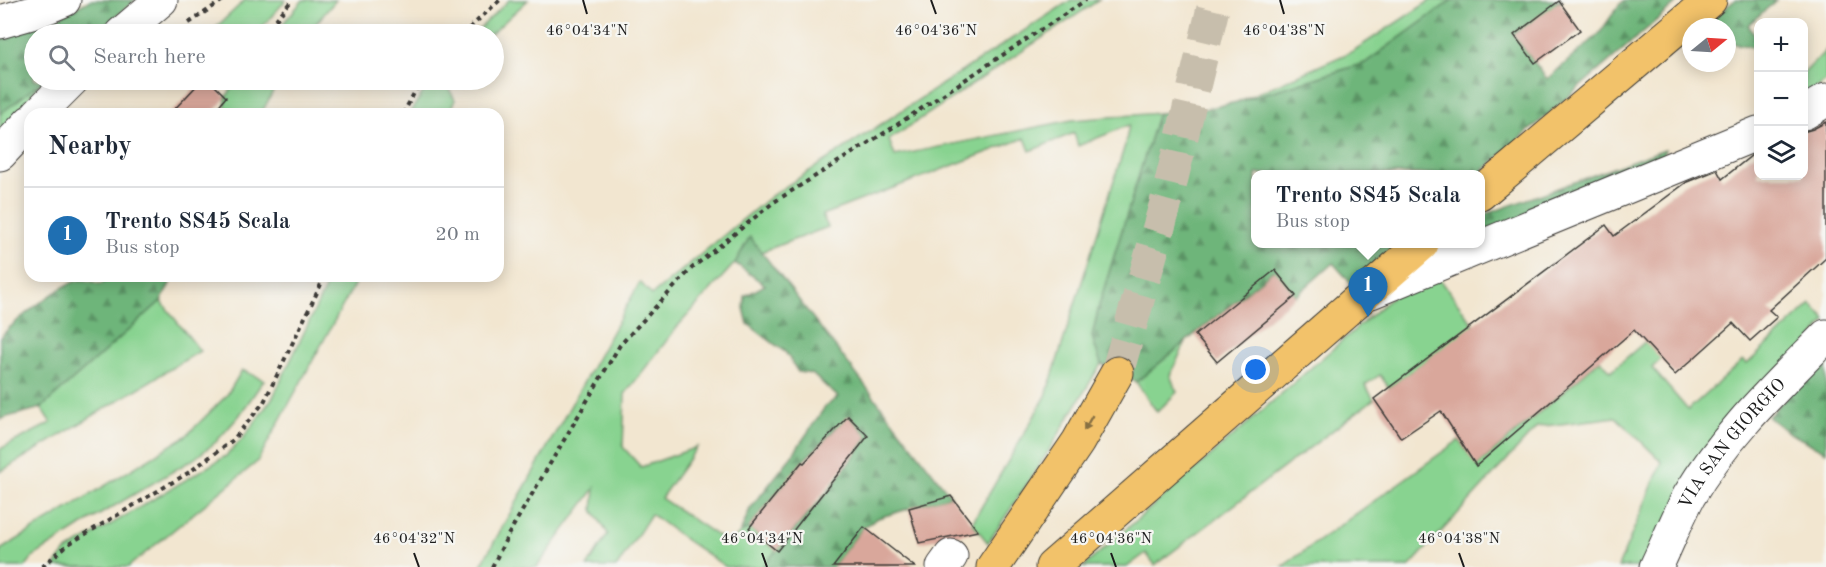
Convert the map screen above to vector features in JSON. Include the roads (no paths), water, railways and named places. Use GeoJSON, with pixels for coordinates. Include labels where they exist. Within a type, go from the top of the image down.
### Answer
{"type":"FeatureCollection","features":[{"type":"Feature","properties":{"kind":"main road"},"geometry":{"type":"LineString","coordinates":[[1485,190],[1710,0]]}},
{"type":"Feature","properties":{"kind":"main road"},"geometry":{"type":"LineString","coordinates":[[1052,567],[1416,248]]}},
{"type":"Feature","properties":{"kind":"main road"},"geometry":{"type":"LineString","coordinates":[[993,567],[1078,441],[1117,372]]}},
{"type":"Feature","properties":{"kind":"street"},"geometry":{"type":"LineString","coordinates":[[0,22],[35,12],[64,0]]}},
{"type":"Feature","properties":{"kind":"street"},"geometry":{"type":"LineString","coordinates":[[133,24],[161,0]]}},
{"type":"Feature","properties":{"kind":"street"},"geometry":{"type":"LineString","coordinates":[[44,108],[62,90]]}},
{"type":"Feature","properties":{"kind":"street"},"geometry":{"type":"LineString","coordinates":[[1808,111],[1826,100]]}},
{"type":"Feature","properties":{"kind":"street"},"geometry":{"type":"LineString","coordinates":[[0,154],[24,128]]}},
{"type":"Feature","properties":{"kind":"street"},"geometry":{"type":"LineString","coordinates":[[1485,246],[1754,135]]}},
{"type":"Feature","properties":{"kind":"street"},"geometry":{"type":"LineString","coordinates":[[1358,298],[1479,248]]}},
{"type":"Feature","properties":{"kind":"street","name":"VIA SAN GIORGIO"},"geometry":{"type":"LineString","coordinates":[[1656,567],[1689,497],[1716,456],[1744,419],[1826,336]]}},
{"type":"Feature","properties":{"kind":"tunnel"},"geometry":{"type":"LineString","coordinates":[[1117,373],[1167,199],[1215,0]]}},
{"type":"Feature","properties":{"kind":"place","name":"Trento SS45 Scala"},"geometry":{"type":"Point","coordinates":[1368,317]}}]}
